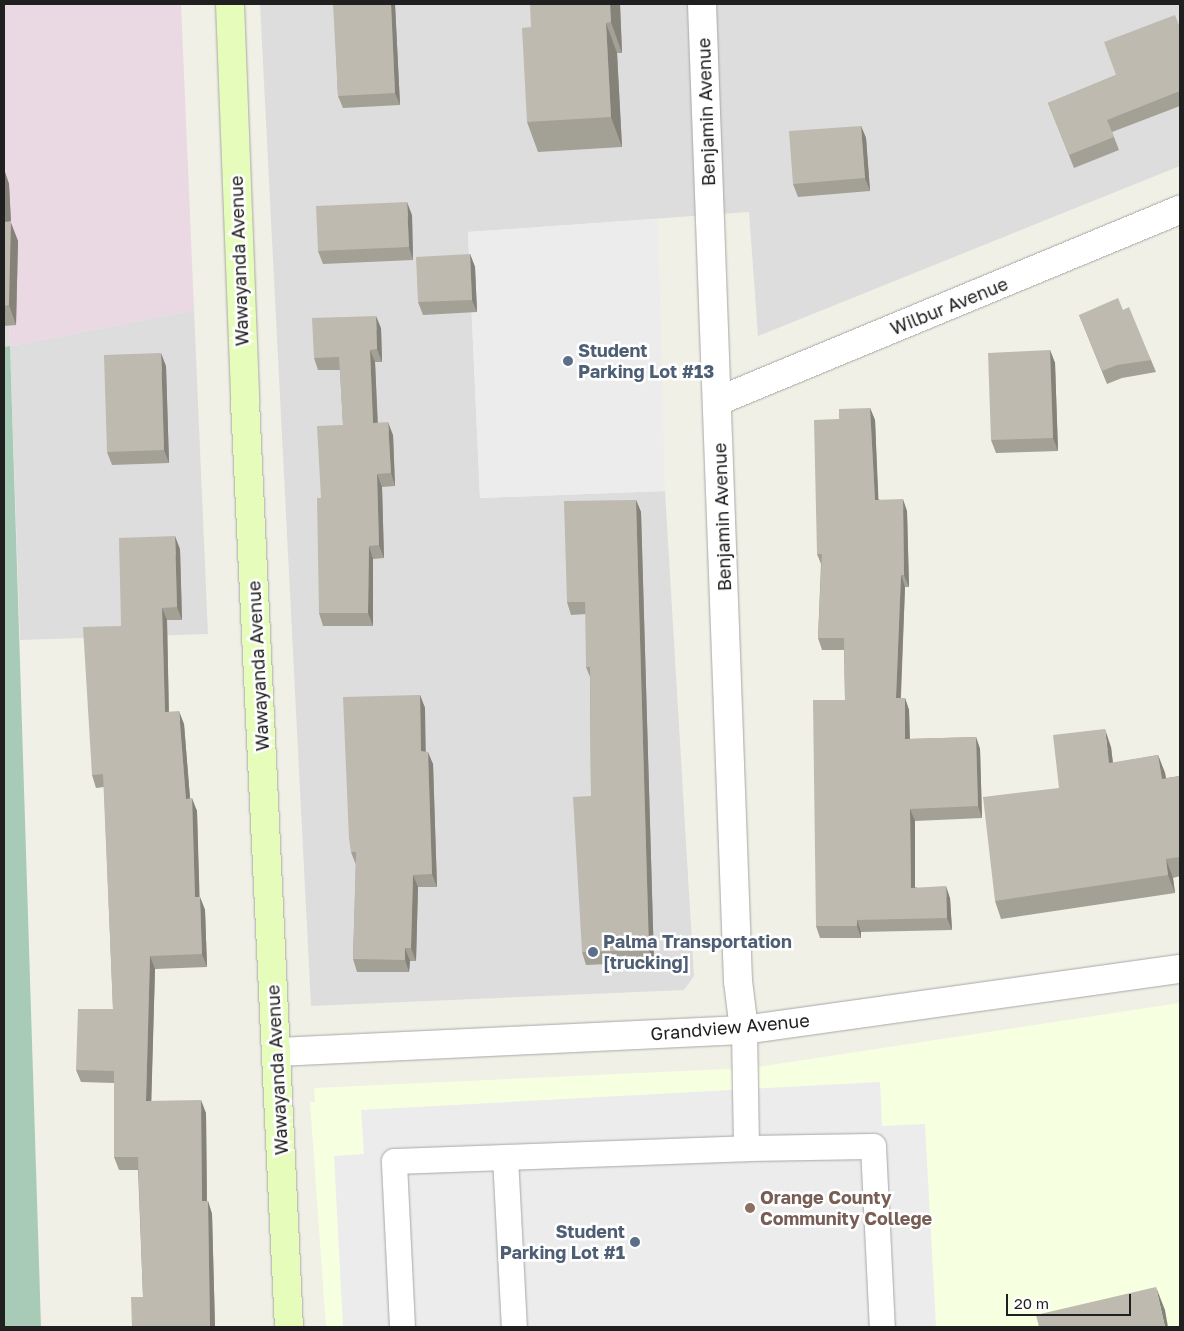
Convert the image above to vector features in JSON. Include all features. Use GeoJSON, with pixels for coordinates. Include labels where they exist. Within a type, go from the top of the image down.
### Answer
{"type":"FeatureCollection","features":[{"type":"Feature","properties":{"kind":"street","name":"Wawayanda Avenue"},"geometry":{"type":"LineString","coordinates":[[230,4],[245,402],[289,1327]]}},
{"type":"Feature","properties":{"kind":"street","name":"Benjamin Avenue"},"geometry":{"type":"LineString","coordinates":[[702,4],[738,981],[744,1030]]}},
{"type":"Feature","properties":{"kind":"street","name":"Wilbur Avenue"},"geometry":{"type":"LineString","coordinates":[[718,401],[1180,210]]}},
{"type":"Feature","properties":{"kind":"street","name":"Grandview Avenue"},"geometry":{"type":"LineString","coordinates":[[276,1052],[744,1030],[1180,969]]}},
{"type":"Feature","properties":{"kind":"lane"},"geometry":{"type":"LineString","coordinates":[[744,1030],[746,1148]]}},
{"type":"Feature","properties":{"kind":"lane"},"geometry":{"type":"LineString","coordinates":[[402,1327],[394,1161],[746,1148],[874,1146],[882,1327]]}},
{"type":"Feature","properties":{"kind":"lane"},"geometry":{"type":"LineString","coordinates":[[505,1157],[514,1327]]}},
{"type":"Feature","properties":{"kind":"shaded area"},"geometry":{"type":"Polygon","coordinates":[[[4,4],[181,4],[194,310],[10,346],[4,193],[4,4]]]}},
{"type":"Feature","properties":{"kind":"shaded area"},"geometry":{"type":"Polygon","coordinates":[[[260,4],[1180,4],[1180,166],[758,336],[749,212],[468,232],[480,498],[665,491],[694,976],[684,990],[311,1006],[260,4]]]}},
{"type":"Feature","properties":{"kind":"shaded area"},"geometry":{"type":"Polygon","coordinates":[[[4,193],[10,346],[4,347],[4,193]]]}},
{"type":"Feature","properties":{"kind":"shaded area","name":"Student Parking Lot #13"},"geometry":{"type":"Polygon","coordinates":[[[658,219],[665,491],[480,498],[468,232],[658,219]]]}},
{"type":"Feature","properties":{"kind":"shaded area"},"geometry":{"type":"Polygon","coordinates":[[[194,310],[208,634],[20,640],[10,346],[194,310]]]}},
{"type":"Feature","properties":{"kind":"shaded area"},"geometry":{"type":"Polygon","coordinates":[[[10,346],[41,1327],[4,1327],[4,347],[10,346]]]}},
{"type":"Feature","properties":{"kind":"shaded area","name":"Orange County Community College"},"geometry":{"type":"Polygon","coordinates":[[[1180,1003],[1180,1327],[326,1327],[310,1102],[315,1102],[314,1088],[750,1068],[1180,1003]]]}},
{"type":"Feature","properties":{"kind":"shaded area","name":"Student Parking Lot #1"},"geometry":{"type":"Polygon","coordinates":[[[880,1082],[882,1126],[925,1124],[936,1327],[343,1327],[334,1156],[364,1154],[361,1110],[880,1082]]]}},
{"type":"Feature","properties":{"kind":"building"},"geometry":{"type":"Polygon","coordinates":[[[333,4],[391,4],[395,93],[338,96],[333,4]]]}},
{"type":"Feature","properties":{"kind":"building"},"geometry":{"type":"Polygon","coordinates":[[[530,4],[610,4],[611,22],[606,23],[611,117],[527,122],[522,28],[531,27],[530,4]]]}},
{"type":"Feature","properties":{"kind":"building"},"geometry":{"type":"Polygon","coordinates":[[[1175,15],[1180,28],[1180,91],[1107,120],[1114,137],[1069,155],[1048,103],[1116,75],[1104,42],[1175,15]]]}},
{"type":"Feature","properties":{"kind":"building"},"geometry":{"type":"Polygon","coordinates":[[[861,126],[865,178],[793,184],[789,131],[861,126]]]}},
{"type":"Feature","properties":{"kind":"building"},"geometry":{"type":"Polygon","coordinates":[[[4,191],[5,222],[11,221],[9,305],[4,306],[4,191]]]}},
{"type":"Feature","properties":{"kind":"building"},"geometry":{"type":"Polygon","coordinates":[[[407,202],[409,247],[318,251],[316,206],[407,202]]]}},
{"type":"Feature","properties":{"kind":"building"},"geometry":{"type":"Polygon","coordinates":[[[470,254],[472,300],[418,302],[416,257],[470,254]]]}},
{"type":"Feature","properties":{"kind":"building"},"geometry":{"type":"Polygon","coordinates":[[[1118,298],[1123,310],[1129,307],[1151,360],[1117,365],[1102,371],[1079,315],[1118,298]]]}},
{"type":"Feature","properties":{"kind":"building"},"geometry":{"type":"Polygon","coordinates":[[[376,316],[377,349],[370,350],[373,423],[388,422],[391,473],[377,474],[379,545],[369,546],[368,613],[319,613],[317,498],[321,498],[317,426],[343,425],[339,357],[314,358],[312,318],[376,316]]]}},
{"type":"Feature","properties":{"kind":"building"},"geometry":{"type":"Polygon","coordinates":[[[1050,350],[1053,438],[991,440],[988,353],[1050,350]]]}},
{"type":"Feature","properties":{"kind":"building"},"geometry":{"type":"Polygon","coordinates":[[[161,353],[164,450],[107,452],[104,355],[161,353]]]}},
{"type":"Feature","properties":{"kind":"building"},"geometry":{"type":"Polygon","coordinates":[[[870,408],[875,500],[903,499],[904,575],[901,575],[896,698],[905,698],[905,739],[976,737],[978,806],[910,809],[911,888],[946,886],[947,918],[857,920],[857,926],[816,926],[813,700],[845,700],[844,638],[818,638],[822,554],[817,554],[814,420],[839,419],[839,409],[870,408]]]}},
{"type":"Feature","properties":{"kind":"building"},"geometry":{"type":"Polygon","coordinates":[[[636,500],[649,950],[582,952],[573,797],[591,796],[590,667],[586,667],[585,602],[567,602],[564,501],[636,500]]]}},
{"type":"Feature","properties":{"kind":"building"},"geometry":{"type":"Polygon","coordinates":[[[175,536],[177,607],[162,608],[165,712],[179,711],[186,799],[192,798],[195,897],[200,897],[202,954],[150,956],[146,1101],[201,1100],[202,1201],[208,1201],[210,1327],[132,1327],[131,1297],[143,1297],[138,1157],[114,1157],[114,1071],[76,1070],[78,1009],[113,1009],[103,774],[92,775],[83,627],[121,626],[119,538],[175,536]]]}},
{"type":"Feature","properties":{"kind":"building"},"geometry":{"type":"Polygon","coordinates":[[[420,695],[421,751],[428,752],[432,874],[413,875],[411,948],[405,948],[405,960],[353,959],[356,852],[351,852],[349,839],[343,697],[420,695]]]}},
{"type":"Feature","properties":{"kind":"building"},"geometry":{"type":"Polygon","coordinates":[[[1105,729],[1109,763],[1158,755],[1162,779],[1180,776],[1180,857],[1166,859],[1168,875],[995,901],[983,797],[1059,788],[1053,735],[1105,729]]]}},
{"type":"Feature","properties":{"kind":"building"},"geometry":{"type":"Polygon","coordinates":[[[1156,1287],[1165,1327],[1039,1327],[1036,1315],[1156,1287]]]}},
{"type":"Feature","properties":{"kind":"place","name":"Student Parking Lot #13"},"geometry":{"type":"Point","coordinates":[568,361]}},
{"type":"Feature","properties":{"kind":"place","name":"Palma Transportation [trucking]"},"geometry":{"type":"Point","coordinates":[593,952]}},
{"type":"Feature","properties":{"kind":"place","name":"Orange County Community College"},"geometry":{"type":"Point","coordinates":[750,1208]}},
{"type":"Feature","properties":{"kind":"place","name":"Student Parking Lot #1"},"geometry":{"type":"Point","coordinates":[635,1242]}}]}
